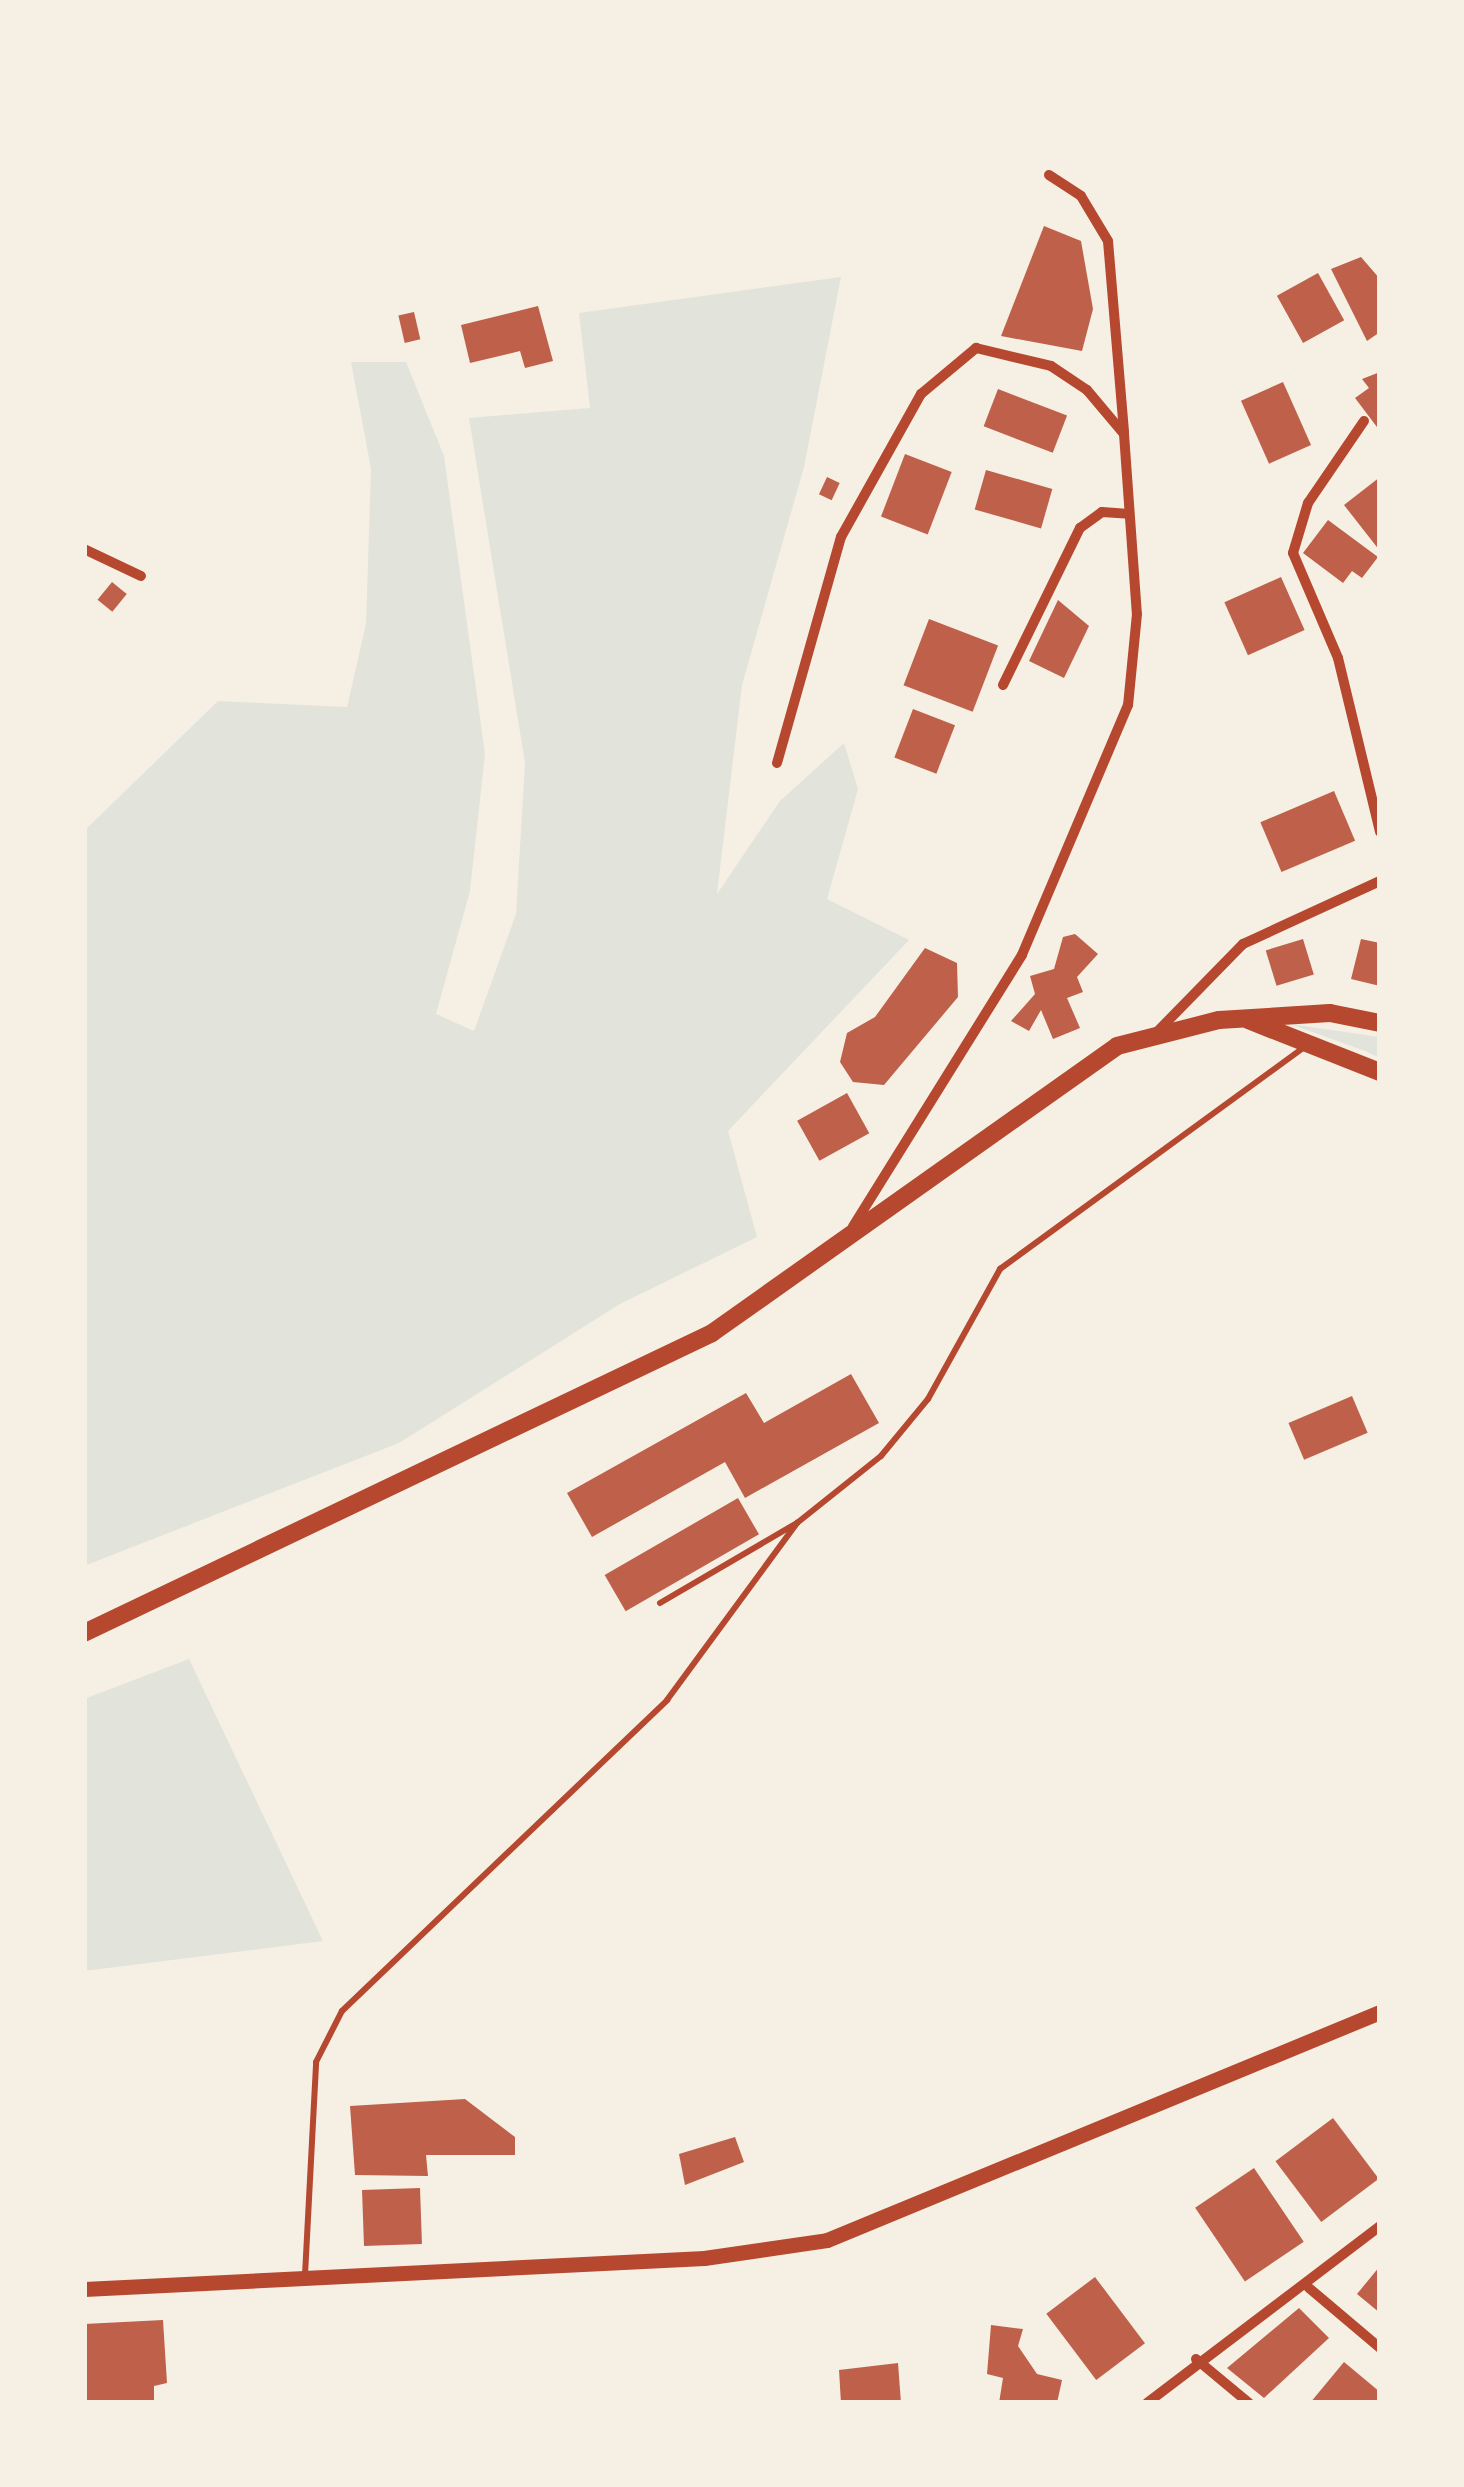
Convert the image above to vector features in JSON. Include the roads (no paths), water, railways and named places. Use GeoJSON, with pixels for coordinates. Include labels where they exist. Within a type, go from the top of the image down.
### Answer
{"type":"FeatureCollection","features":[{"type":"Feature","properties":{"kind":"highway"},"geometry":{"type":"LineString","coordinates":[[84,1633],[712,1333],[1090,1059],[1156,1033],[1244,1018],[1380,1023]]}},
{"type":"Feature","properties":{"kind":"highway"},"geometry":{"type":"LineString","coordinates":[[1244,1018],[1380,1072]]}},
{"type":"Feature","properties":{"kind":"main road"},"geometry":{"type":"LineString","coordinates":[[84,2289],[704,2258],[827,2240],[1380,2012]]}},
{"type":"Feature","properties":{"kind":"street"},"geometry":{"type":"LineString","coordinates":[[843,1242],[991,1012],[1110,757],[1135,661],[1130,514],[1108,241],[1082,196],[1049,175]]}},
{"type":"Feature","properties":{"kind":"street"},"geometry":{"type":"LineString","coordinates":[[777,763],[860,489],[953,359],[990,349],[1051,366],[1124,434]]}},
{"type":"Feature","properties":{"kind":"street"},"geometry":{"type":"LineString","coordinates":[[1364,422],[1308,503],[1293,553],[1338,658],[1380,832]]}},
{"type":"Feature","properties":{"kind":"street"},"geometry":{"type":"LineString","coordinates":[[1003,685],[1080,528],[1102,512],[1130,514]]}},
{"type":"Feature","properties":{"kind":"street"},"geometry":{"type":"LineString","coordinates":[[84,549],[140,577]]}},
{"type":"Feature","properties":{"kind":"street"},"geometry":{"type":"LineString","coordinates":[[1156,1033],[1243,944],[1380,881]]}},
{"type":"Feature","properties":{"kind":"street"},"geometry":{"type":"LineString","coordinates":[[1147,2403],[1196,2359],[1309,2288],[1380,2226]]}},
{"type":"Feature","properties":{"kind":"street"},"geometry":{"type":"LineString","coordinates":[[1309,2288],[1380,2348]]}},
{"type":"Feature","properties":{"kind":"street"},"geometry":{"type":"LineString","coordinates":[[1196,2359],[1249,2403]]}},
{"type":"Feature","properties":{"kind":"lane"},"geometry":{"type":"LineString","coordinates":[[660,1603],[797,1523],[912,1420],[978,1298],[1019,1251],[1311,1044]]}},
{"type":"Feature","properties":{"kind":"lane"},"geometry":{"type":"LineString","coordinates":[[305,2278],[316,2062],[342,2011],[667,1700],[797,1523]]}}]}
